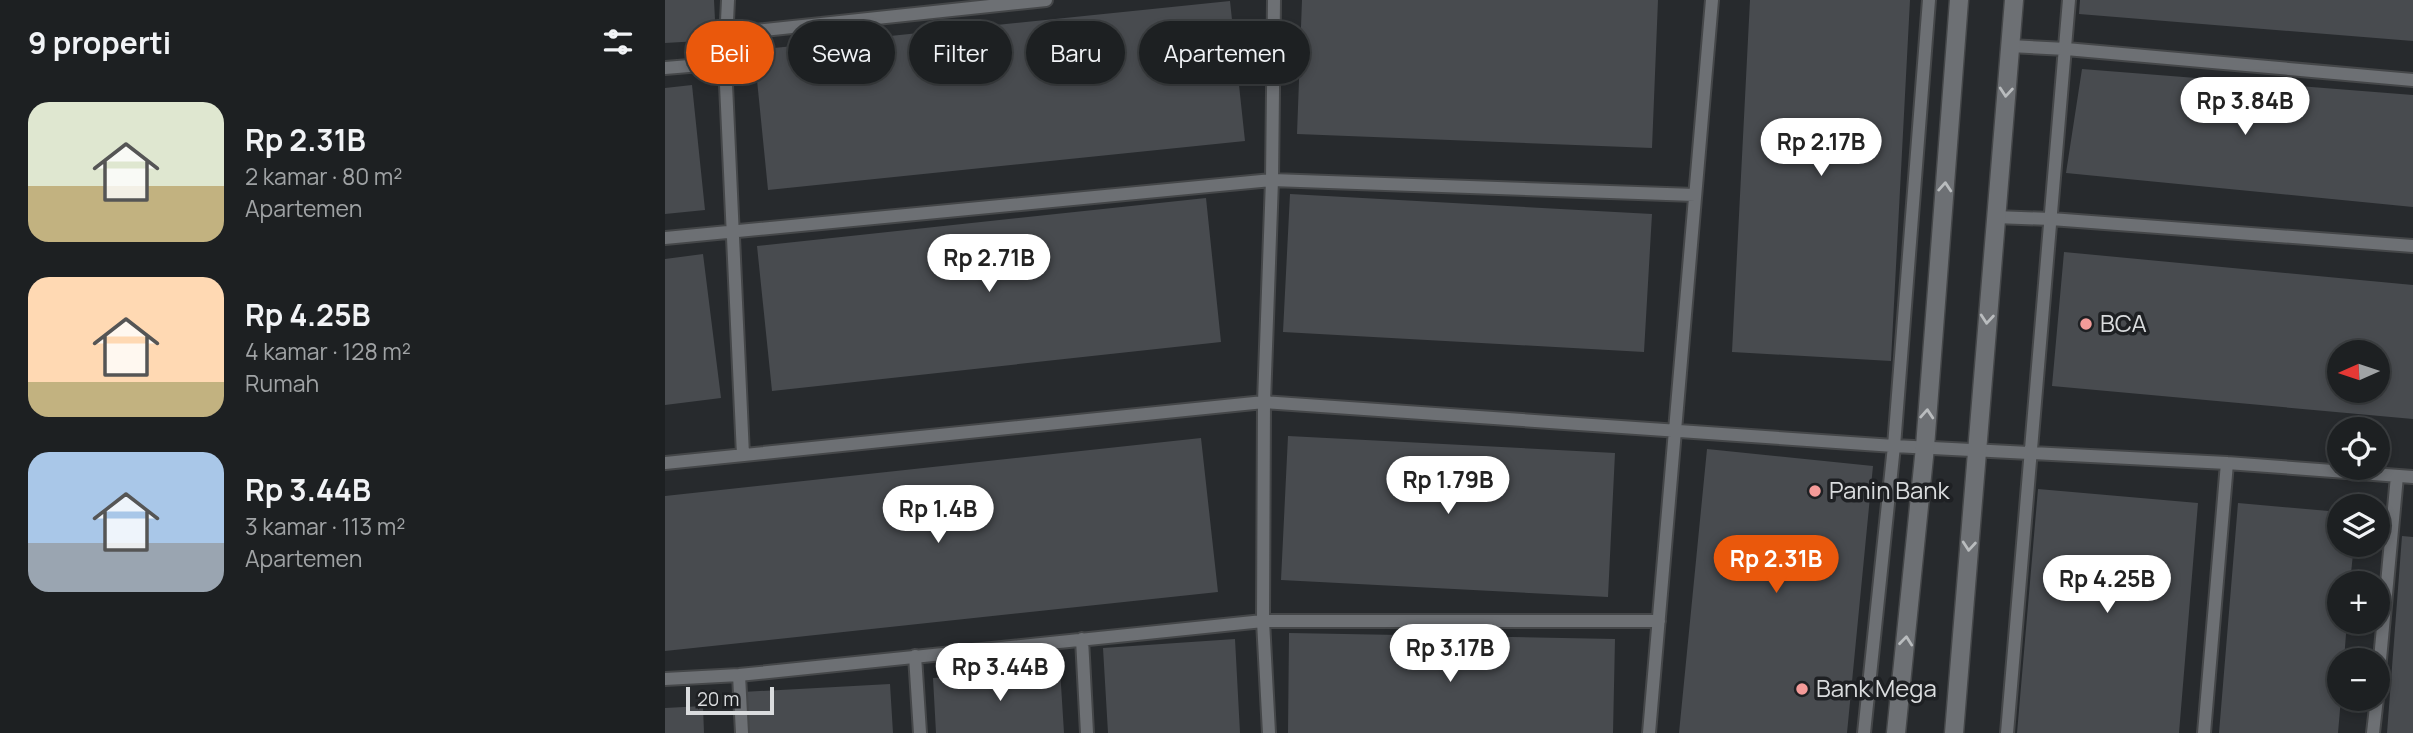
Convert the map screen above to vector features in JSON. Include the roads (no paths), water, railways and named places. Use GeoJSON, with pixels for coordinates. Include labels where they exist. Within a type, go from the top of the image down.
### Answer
{"type":"FeatureCollection","features":[{"type":"Feature","properties":{"kind":"street"},"geometry":{"type":"LineString","coordinates":[[1896,733],[1925,447],[1959,0]]}},
{"type":"Feature","properties":{"kind":"street"},"geometry":{"type":"LineString","coordinates":[[1954,733],[2014,0]]}},
{"type":"Feature","properties":{"kind":"lane"},"geometry":{"type":"LineString","coordinates":[[727,21],[728,0]]}},
{"type":"Feature","properties":{"kind":"lane"},"geometry":{"type":"LineString","coordinates":[[774,29],[1046,0]]}},
{"type":"Feature","properties":{"kind":"lane"},"geometry":{"type":"LineString","coordinates":[[1269,733],[1263,621],[1264,402],[1272,180],[1274,0]]}},
{"type":"Feature","properties":{"kind":"lane"},"geometry":{"type":"LineString","coordinates":[[1649,733],[1712,0]]}},
{"type":"Feature","properties":{"kind":"lane"},"geometry":{"type":"LineString","coordinates":[[1864,733],[1894,446],[1929,0]]}},
{"type":"Feature","properties":{"kind":"lane"},"geometry":{"type":"LineString","coordinates":[[2007,733],[2069,0]]}},
{"type":"Feature","properties":{"kind":"lane"},"geometry":{"type":"LineString","coordinates":[[2010,46],[2413,80]]}},
{"type":"Feature","properties":{"kind":"lane"},"geometry":{"type":"LineString","coordinates":[[665,68],[686,66]]}},
{"type":"Feature","properties":{"kind":"lane"},"geometry":{"type":"LineString","coordinates":[[726,84],[743,455]]}},
{"type":"Feature","properties":{"kind":"lane"},"geometry":{"type":"LineString","coordinates":[[665,238],[1272,180],[1695,195]]}},
{"type":"Feature","properties":{"kind":"lane"},"geometry":{"type":"LineString","coordinates":[[1995,217],[2413,246]]}},
{"type":"Feature","properties":{"kind":"lane"},"geometry":{"type":"LineString","coordinates":[[665,463],[1264,402],[1894,446],[2227,463],[2413,477]]}},
{"type":"Feature","properties":{"kind":"lane"},"geometry":{"type":"LineString","coordinates":[[2204,733],[2227,463]]}},
{"type":"Feature","properties":{"kind":"lane"},"geometry":{"type":"LineString","coordinates":[[2381,648],[2397,476]]}},
{"type":"Feature","properties":{"kind":"lane"},"geometry":{"type":"LineString","coordinates":[[665,680],[1263,621],[1659,621]]}},
{"type":"Feature","properties":{"kind":"lane"},"geometry":{"type":"LineString","coordinates":[[1081,639],[1087,733]]}},
{"type":"Feature","properties":{"kind":"lane"},"geometry":{"type":"LineString","coordinates":[[915,656],[920,733]]}},
{"type":"Feature","properties":{"kind":"lane"},"geometry":{"type":"LineString","coordinates":[[739,674],[742,733]]}},
{"type":"Feature","properties":{"kind":"lane"},"geometry":{"type":"LineString","coordinates":[[2373,733],[2376,711]]}},
{"type":"Feature","properties":{"kind":"place","name":"BCA"},"geometry":{"type":"Point","coordinates":[2086,324]}},
{"type":"Feature","properties":{"kind":"place","name":"Panin Bank"},"geometry":{"type":"Point","coordinates":[1815,491]}},
{"type":"Feature","properties":{"kind":"place","name":"Bank Mega"},"geometry":{"type":"Point","coordinates":[1802,689]}}]}
